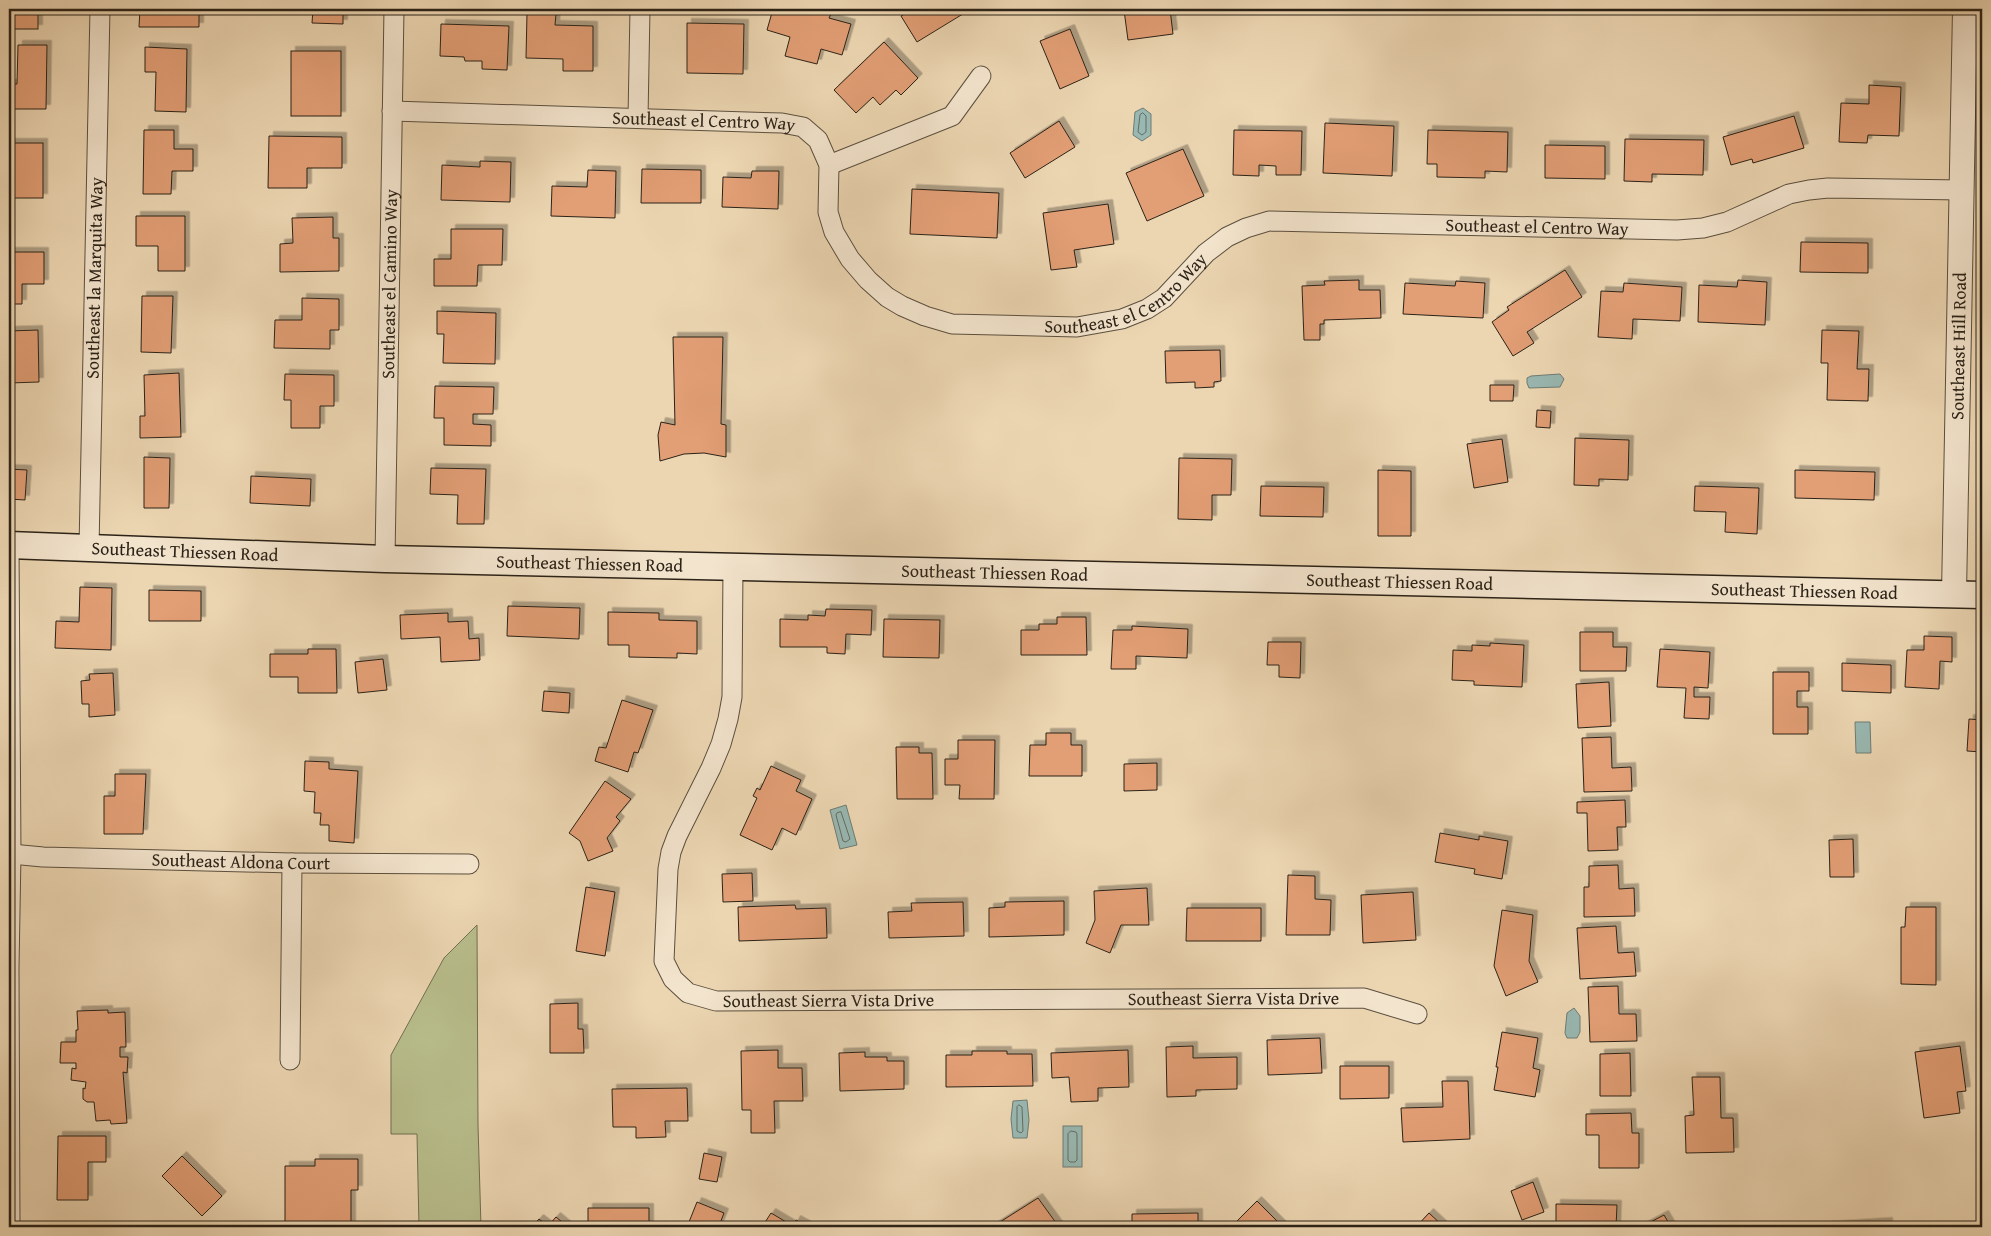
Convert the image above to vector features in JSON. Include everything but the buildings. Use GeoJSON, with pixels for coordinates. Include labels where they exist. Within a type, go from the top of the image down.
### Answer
{"type":"FeatureCollection","features":[{"type":"Feature","properties":{"kind":"main road","name":"Southeast Thiessen Road"},"geometry":{"type":"LineString","coordinates":[[9,545],[385,559],[1982,595]]}},
{"type":"Feature","properties":{"kind":"street","name":"Southeast la Marquita Way"},"geometry":{"type":"LineString","coordinates":[[89,548],[100,9]]}},
{"type":"Feature","properties":{"kind":"street","name":"Southeast el Camino Way"},"geometry":{"type":"LineString","coordinates":[[385,559],[394,9]]}},
{"type":"Feature","properties":{"kind":"street"},"geometry":{"type":"LineString","coordinates":[[638,118],[640,9]]}},
{"type":"Feature","properties":{"kind":"street","name":"Southeast Hill Road"},"geometry":{"type":"LineString","coordinates":[[1954,594],[1965,9]]}},
{"type":"Feature","properties":{"kind":"street"},"geometry":{"type":"LineString","coordinates":[[829,164],[952,116],[981,76]]}},
{"type":"Feature","properties":{"kind":"street","name":"Southeast el Centro Way"},"geometry":{"type":"LineString","coordinates":[[392,111],[638,118],[782,124],[803,127],[818,140],[829,164],[828,212],[834,232],[850,259],[868,280],[887,297],[902,306],[926,316],[952,324],[1077,327],[1122,320],[1147,309],[1164,298],[1206,253],[1228,237],[1246,228],[1269,221],[1677,230],[1703,228],[1727,222],[1789,194],[1808,190],[1828,188],[1962,190]]}},
{"type":"Feature","properties":{"kind":"street"},"geometry":{"type":"LineString","coordinates":[[9,545],[11,854],[9,1034],[10,1227]]}},
{"type":"Feature","properties":{"kind":"street","name":"Southeast Sierra Vista Drive"},"geometry":{"type":"LineString","coordinates":[[733,566],[732,697],[728,719],[721,744],[711,768],[676,836],[668,869],[664,961],[673,979],[688,993],[716,1001],[1364,998],[1417,1014]]}},
{"type":"Feature","properties":{"kind":"street","name":"Southeast Aldona Court"},"geometry":{"type":"LineString","coordinates":[[11,854],[292,863],[469,864]]}},
{"type":"Feature","properties":{"kind":"street"},"geometry":{"type":"LineString","coordinates":[[290,1060],[292,863]]}},
{"type":"Feature","properties":{"kind":"green space"},"geometry":{"type":"Polygon","coordinates":[[[477,925],[478,1125],[481,1227],[419,1227],[417,1134],[391,1134],[391,1055],[444,958],[477,925]]]}},
{"type":"Feature","properties":{"kind":"water"},"geometry":{"type":"Polygon","coordinates":[[[1143,108],[1151,114],[1151,135],[1142,141],[1133,135],[1135,112],[1143,108]]]}},
{"type":"Feature","properties":{"kind":"water"},"geometry":{"type":"Polygon","coordinates":[[[1560,374],[1564,379],[1560,387],[1529,388],[1527,383],[1527,378],[1531,376],[1560,374]]]}},
{"type":"Feature","properties":{"kind":"water"},"geometry":{"type":"Polygon","coordinates":[[[1855,722],[1870,722],[1871,753],[1856,753],[1855,722]]]}},
{"type":"Feature","properties":{"kind":"water"},"geometry":{"type":"Polygon","coordinates":[[[846,805],[857,845],[840,849],[830,810],[846,805]]]}},
{"type":"Feature","properties":{"kind":"water"},"geometry":{"type":"Polygon","coordinates":[[[1574,1008],[1580,1016],[1580,1032],[1577,1038],[1567,1038],[1565,1033],[1567,1013],[1574,1008]]]}},
{"type":"Feature","properties":{"kind":"water"},"geometry":{"type":"Polygon","coordinates":[[[1027,1100],[1029,1120],[1027,1138],[1013,1138],[1011,1119],[1013,1101],[1027,1100]]]}},
{"type":"Feature","properties":{"kind":"water"},"geometry":{"type":"Polygon","coordinates":[[[1063,1126],[1082,1126],[1082,1167],[1063,1167],[1063,1126]]]}}]}
